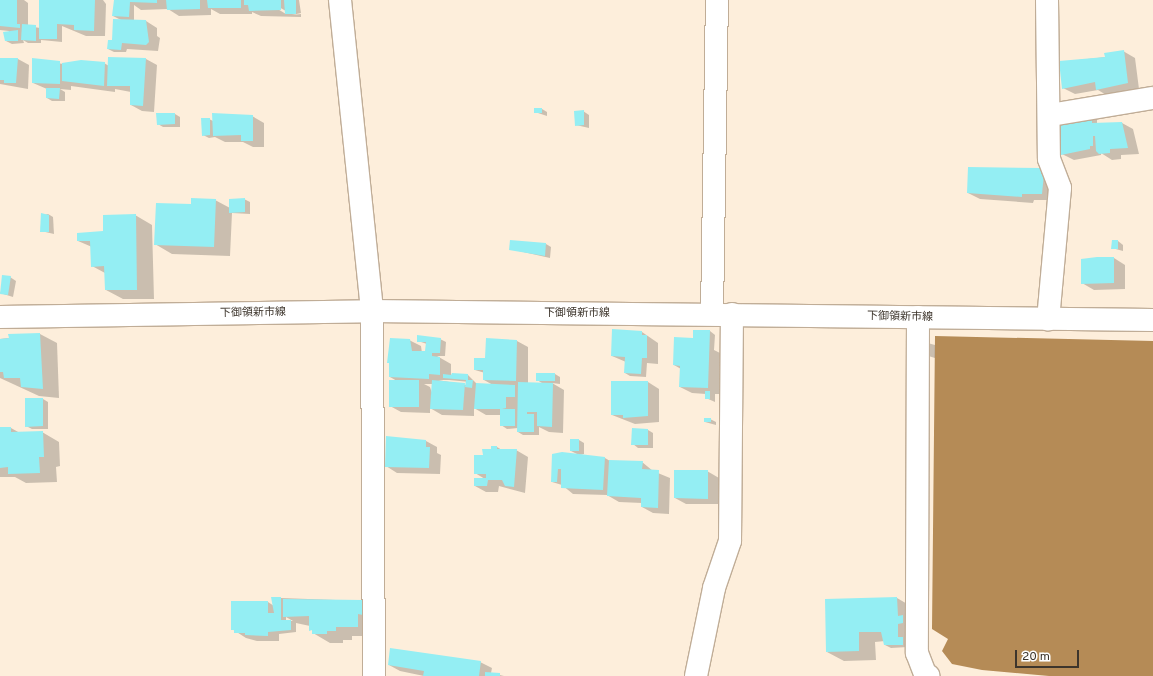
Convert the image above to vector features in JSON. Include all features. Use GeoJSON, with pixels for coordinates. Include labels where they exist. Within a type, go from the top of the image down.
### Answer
{"type":"FeatureCollection","features":[{"type":"Feature","properties":{"kind":"street"},"geometry":{"type":"LineString","coordinates":[[340,0],[372,311],[374,676]]}},
{"type":"Feature","properties":{"kind":"street"},"geometry":{"type":"LineString","coordinates":[[696,676],[714,588],[730,541],[722,314],[717,0]]}},
{"type":"Feature","properties":{"kind":"street"},"geometry":{"type":"LineString","coordinates":[[1047,0],[1050,115],[1049,159],[1060,188],[1048,319]]}},
{"type":"Feature","properties":{"kind":"street"},"geometry":{"type":"LineString","coordinates":[[1050,115],[1153,98]]}},
{"type":"Feature","properties":{"kind":"street","name":"下御領新市線"},"geometry":{"type":"LineString","coordinates":[[0,317],[372,311],[1153,320]]}},
{"type":"Feature","properties":{"kind":"street"},"geometry":{"type":"LineString","coordinates":[[918,317],[917,653],[925,674],[929,676]]}},
{"type":"Feature","properties":{"kind":"shaded area"},"geometry":{"type":"Polygon","coordinates":[[[935,336],[1153,341],[1153,676],[1049,676],[982,670],[952,664],[942,651],[948,639],[932,629],[935,336]]]}},
{"type":"Feature","properties":{"kind":"building"},"geometry":{"type":"Polygon","coordinates":[[[0,0],[17,0],[17,24],[20,24],[20,28],[0,26],[0,0]]]}},
{"type":"Feature","properties":{"kind":"building"},"geometry":{"type":"Polygon","coordinates":[[[39,0],[95,0],[94,31],[74,30],[74,25],[57,24],[57,39],[39,39],[39,0]]]}},
{"type":"Feature","properties":{"kind":"building"},"geometry":{"type":"Polygon","coordinates":[[[114,0],[157,0],[157,3],[130,2],[129,17],[112,16],[114,0]]]}},
{"type":"Feature","properties":{"kind":"building"},"geometry":{"type":"Polygon","coordinates":[[[166,0],[200,0],[200,9],[167,10],[166,0]]]}},
{"type":"Feature","properties":{"kind":"building"},"geometry":{"type":"Polygon","coordinates":[[[207,0],[241,0],[241,8],[208,8],[207,0]]]}},
{"type":"Feature","properties":{"kind":"building"},"geometry":{"type":"Polygon","coordinates":[[[244,0],[281,0],[281,10],[249,11],[248,5],[244,5],[244,0]]]}},
{"type":"Feature","properties":{"kind":"building"},"geometry":{"type":"Polygon","coordinates":[[[284,0],[296,0],[296,14],[285,14],[284,0]]]}},
{"type":"Feature","properties":{"kind":"building"},"geometry":{"type":"Polygon","coordinates":[[[113,19],[146,20],[149,42],[146,45],[122,43],[121,50],[107,49],[108,40],[112,40],[113,19]]]}},
{"type":"Feature","properties":{"kind":"building"},"geometry":{"type":"Polygon","coordinates":[[[22,24],[36,25],[36,41],[21,40],[22,24]]]}},
{"type":"Feature","properties":{"kind":"building"},"geometry":{"type":"Polygon","coordinates":[[[18,30],[18,41],[5,41],[3,32],[18,30]]]}},
{"type":"Feature","properties":{"kind":"building"},"geometry":{"type":"Polygon","coordinates":[[[1124,50],[1128,83],[1096,90],[1095,82],[1062,89],[1059,61],[1105,57],[1104,53],[1124,50]]]}},
{"type":"Feature","properties":{"kind":"building"},"geometry":{"type":"Polygon","coordinates":[[[108,57],[146,58],[143,106],[130,105],[130,86],[107,86],[108,57]]]}},
{"type":"Feature","properties":{"kind":"building"},"geometry":{"type":"Polygon","coordinates":[[[0,58],[18,58],[16,83],[4,83],[4,80],[0,80],[0,58]]]}},
{"type":"Feature","properties":{"kind":"building"},"geometry":{"type":"Polygon","coordinates":[[[32,58],[60,61],[60,84],[32,83],[32,58]]]}},
{"type":"Feature","properties":{"kind":"building"},"geometry":{"type":"Polygon","coordinates":[[[81,60],[105,62],[104,86],[62,81],[62,63],[81,60]]]}},
{"type":"Feature","properties":{"kind":"building"},"geometry":{"type":"Polygon","coordinates":[[[46,88],[60,88],[59,99],[46,98],[46,88]]]}},
{"type":"Feature","properties":{"kind":"building"},"geometry":{"type":"Polygon","coordinates":[[[534,108],[542,108],[542,113],[534,113],[534,108]]]}},
{"type":"Feature","properties":{"kind":"building"},"geometry":{"type":"Polygon","coordinates":[[[584,110],[584,125],[575,126],[574,111],[584,110]]]}},
{"type":"Feature","properties":{"kind":"building"},"geometry":{"type":"Polygon","coordinates":[[[156,113],[175,113],[175,124],[157,125],[156,113]]]}},
{"type":"Feature","properties":{"kind":"building"},"geometry":{"type":"Polygon","coordinates":[[[212,113],[253,115],[253,141],[241,141],[241,135],[213,136],[212,113]]]}},
{"type":"Feature","properties":{"kind":"building"},"geometry":{"type":"Polygon","coordinates":[[[1092,113],[1092,123],[1122,122],[1128,148],[1110,149],[1110,153],[1099,154],[1096,151],[1095,136],[1093,136],[1093,146],[1090,146],[1090,149],[1061,155],[1060,121],[1092,113]]]}},
{"type":"Feature","properties":{"kind":"building"},"geometry":{"type":"Polygon","coordinates":[[[201,118],[210,118],[210,135],[202,136],[201,118]]]}},
{"type":"Feature","properties":{"kind":"building"},"geometry":{"type":"Polygon","coordinates":[[[968,167],[1041,168],[1041,174],[1044,174],[1042,194],[1022,194],[1022,197],[967,193],[968,167]]]}},
{"type":"Feature","properties":{"kind":"building"},"geometry":{"type":"Polygon","coordinates":[[[191,198],[216,199],[214,247],[154,245],[156,203],[191,204],[191,198]]]}},
{"type":"Feature","properties":{"kind":"building"},"geometry":{"type":"Polygon","coordinates":[[[245,198],[245,212],[229,213],[229,199],[245,198]]]}},
{"type":"Feature","properties":{"kind":"building"},"geometry":{"type":"Polygon","coordinates":[[[41,213],[49,215],[49,232],[40,232],[41,213]]]}},
{"type":"Feature","properties":{"kind":"building"},"geometry":{"type":"Polygon","coordinates":[[[136,214],[137,290],[105,290],[104,266],[91,267],[90,241],[77,241],[77,233],[103,231],[103,215],[136,214]]]}},
{"type":"Feature","properties":{"kind":"building"},"geometry":{"type":"Polygon","coordinates":[[[510,240],[546,243],[545,256],[509,250],[510,240]]]}},
{"type":"Feature","properties":{"kind":"building"},"geometry":{"type":"Polygon","coordinates":[[[1112,240],[1118,240],[1118,249],[1111,249],[1112,240]]]}},
{"type":"Feature","properties":{"kind":"building"},"geometry":{"type":"Polygon","coordinates":[[[1114,257],[1114,283],[1081,284],[1081,259],[1114,257]]]}},
{"type":"Feature","properties":{"kind":"building"},"geometry":{"type":"Polygon","coordinates":[[[2,275],[11,276],[8,295],[0,294],[2,275]]]}},
{"type":"Feature","properties":{"kind":"building"},"geometry":{"type":"Polygon","coordinates":[[[612,329],[642,331],[642,335],[647,335],[647,358],[642,358],[641,374],[624,373],[625,357],[611,356],[612,329]]]}},
{"type":"Feature","properties":{"kind":"building"},"geometry":{"type":"Polygon","coordinates":[[[693,330],[710,330],[708,388],[679,387],[680,366],[673,365],[674,337],[693,338],[693,330]]]}},
{"type":"Feature","properties":{"kind":"building"},"geometry":{"type":"Polygon","coordinates":[[[40,333],[43,389],[21,387],[20,378],[4,378],[3,372],[0,372],[0,339],[9,338],[8,334],[40,333]]]}},
{"type":"Feature","properties":{"kind":"building"},"geometry":{"type":"Polygon","coordinates":[[[417,335],[441,338],[440,353],[432,353],[432,356],[440,357],[440,375],[429,374],[429,379],[389,377],[389,363],[387,363],[390,338],[410,339],[412,351],[425,351],[426,342],[417,342],[417,335]]]}},
{"type":"Feature","properties":{"kind":"building"},"geometry":{"type":"Polygon","coordinates":[[[486,338],[517,340],[516,381],[483,380],[483,370],[474,370],[474,358],[485,358],[486,338]]]}},
{"type":"Feature","properties":{"kind":"building"},"geometry":{"type":"Polygon","coordinates":[[[452,373],[468,374],[468,380],[473,380],[472,388],[465,387],[466,380],[443,378],[443,374],[451,375],[452,373]]]}},
{"type":"Feature","properties":{"kind":"building"},"geometry":{"type":"Polygon","coordinates":[[[536,373],[555,373],[555,381],[536,381],[536,373]]]}},
{"type":"Feature","properties":{"kind":"building"},"geometry":{"type":"Polygon","coordinates":[[[389,380],[419,380],[419,407],[389,407],[389,380]]]}},
{"type":"Feature","properties":{"kind":"building"},"geometry":{"type":"Polygon","coordinates":[[[432,380],[465,383],[463,410],[430,409],[432,380]]]}},
{"type":"Feature","properties":{"kind":"building"},"geometry":{"type":"Polygon","coordinates":[[[611,381],[648,381],[648,416],[623,418],[623,415],[611,415],[611,381]]]}},
{"type":"Feature","properties":{"kind":"building"},"geometry":{"type":"Polygon","coordinates":[[[518,382],[553,383],[552,427],[537,426],[537,412],[527,412],[527,414],[534,414],[534,432],[517,432],[518,382]]]}},
{"type":"Feature","properties":{"kind":"building"},"geometry":{"type":"Polygon","coordinates":[[[476,383],[515,385],[515,397],[506,397],[506,408],[502,409],[515,409],[515,426],[500,426],[500,409],[474,409],[476,383]]]}},
{"type":"Feature","properties":{"kind":"building"},"geometry":{"type":"Polygon","coordinates":[[[705,391],[710,391],[710,399],[705,399],[705,391]]]}},
{"type":"Feature","properties":{"kind":"building"},"geometry":{"type":"Polygon","coordinates":[[[25,398],[43,398],[43,426],[25,427],[25,398]]]}},
{"type":"Feature","properties":{"kind":"building"},"geometry":{"type":"Polygon","coordinates":[[[704,418],[711,418],[711,422],[704,422],[704,418]]]}},
{"type":"Feature","properties":{"kind":"building"},"geometry":{"type":"Polygon","coordinates":[[[0,427],[11,427],[11,432],[43,431],[44,457],[39,457],[40,473],[8,474],[8,467],[0,468],[0,427]]]}},
{"type":"Feature","properties":{"kind":"building"},"geometry":{"type":"Polygon","coordinates":[[[632,428],[648,429],[648,445],[631,445],[632,428]]]}},
{"type":"Feature","properties":{"kind":"building"},"geometry":{"type":"Polygon","coordinates":[[[386,436],[426,440],[426,447],[430,447],[429,468],[385,467],[386,436]]]}},
{"type":"Feature","properties":{"kind":"building"},"geometry":{"type":"Polygon","coordinates":[[[570,439],[579,439],[579,451],[570,451],[570,439]]]}},
{"type":"Feature","properties":{"kind":"building"},"geometry":{"type":"Polygon","coordinates":[[[491,446],[497,446],[497,449],[517,449],[514,487],[505,486],[502,480],[488,480],[487,486],[474,486],[474,478],[486,478],[486,474],[474,474],[474,455],[483,455],[482,449],[491,449],[491,446]]]}},
{"type":"Feature","properties":{"kind":"building"},"geometry":{"type":"Polygon","coordinates":[[[562,452],[605,457],[603,490],[561,488],[561,469],[558,469],[557,482],[551,482],[552,454],[562,452]]]}},
{"type":"Feature","properties":{"kind":"building"},"geometry":{"type":"Polygon","coordinates":[[[609,460],[643,461],[642,469],[659,470],[658,508],[641,507],[641,498],[607,496],[609,460]]]}},
{"type":"Feature","properties":{"kind":"building"},"geometry":{"type":"Polygon","coordinates":[[[674,470],[708,470],[708,499],[674,498],[674,470]]]}},
{"type":"Feature","properties":{"kind":"building"},"geometry":{"type":"Polygon","coordinates":[[[271,597],[281,597],[281,620],[291,620],[291,630],[268,632],[268,636],[245,635],[245,633],[234,633],[234,630],[231,630],[231,601],[268,601],[268,613],[274,613],[271,597]]]}},
{"type":"Feature","properties":{"kind":"building"},"geometry":{"type":"Polygon","coordinates":[[[897,597],[898,616],[903,615],[903,623],[898,624],[898,637],[903,637],[903,645],[884,645],[881,632],[859,632],[859,651],[826,652],[825,599],[897,597]]]}},
{"type":"Feature","properties":{"kind":"building"},"geometry":{"type":"Polygon","coordinates":[[[283,599],[363,600],[363,615],[358,614],[358,627],[336,627],[336,631],[327,631],[327,634],[312,634],[312,630],[309,631],[309,616],[283,617],[283,599]]]}},
{"type":"Feature","properties":{"kind":"building"},"geometry":{"type":"Polygon","coordinates":[[[390,648],[481,661],[479,676],[423,676],[424,671],[388,665],[390,648]]]}},
{"type":"Feature","properties":{"kind":"building"},"geometry":{"type":"Polygon","coordinates":[[[485,672],[500,673],[500,676],[485,676],[485,672]]]}}]}
